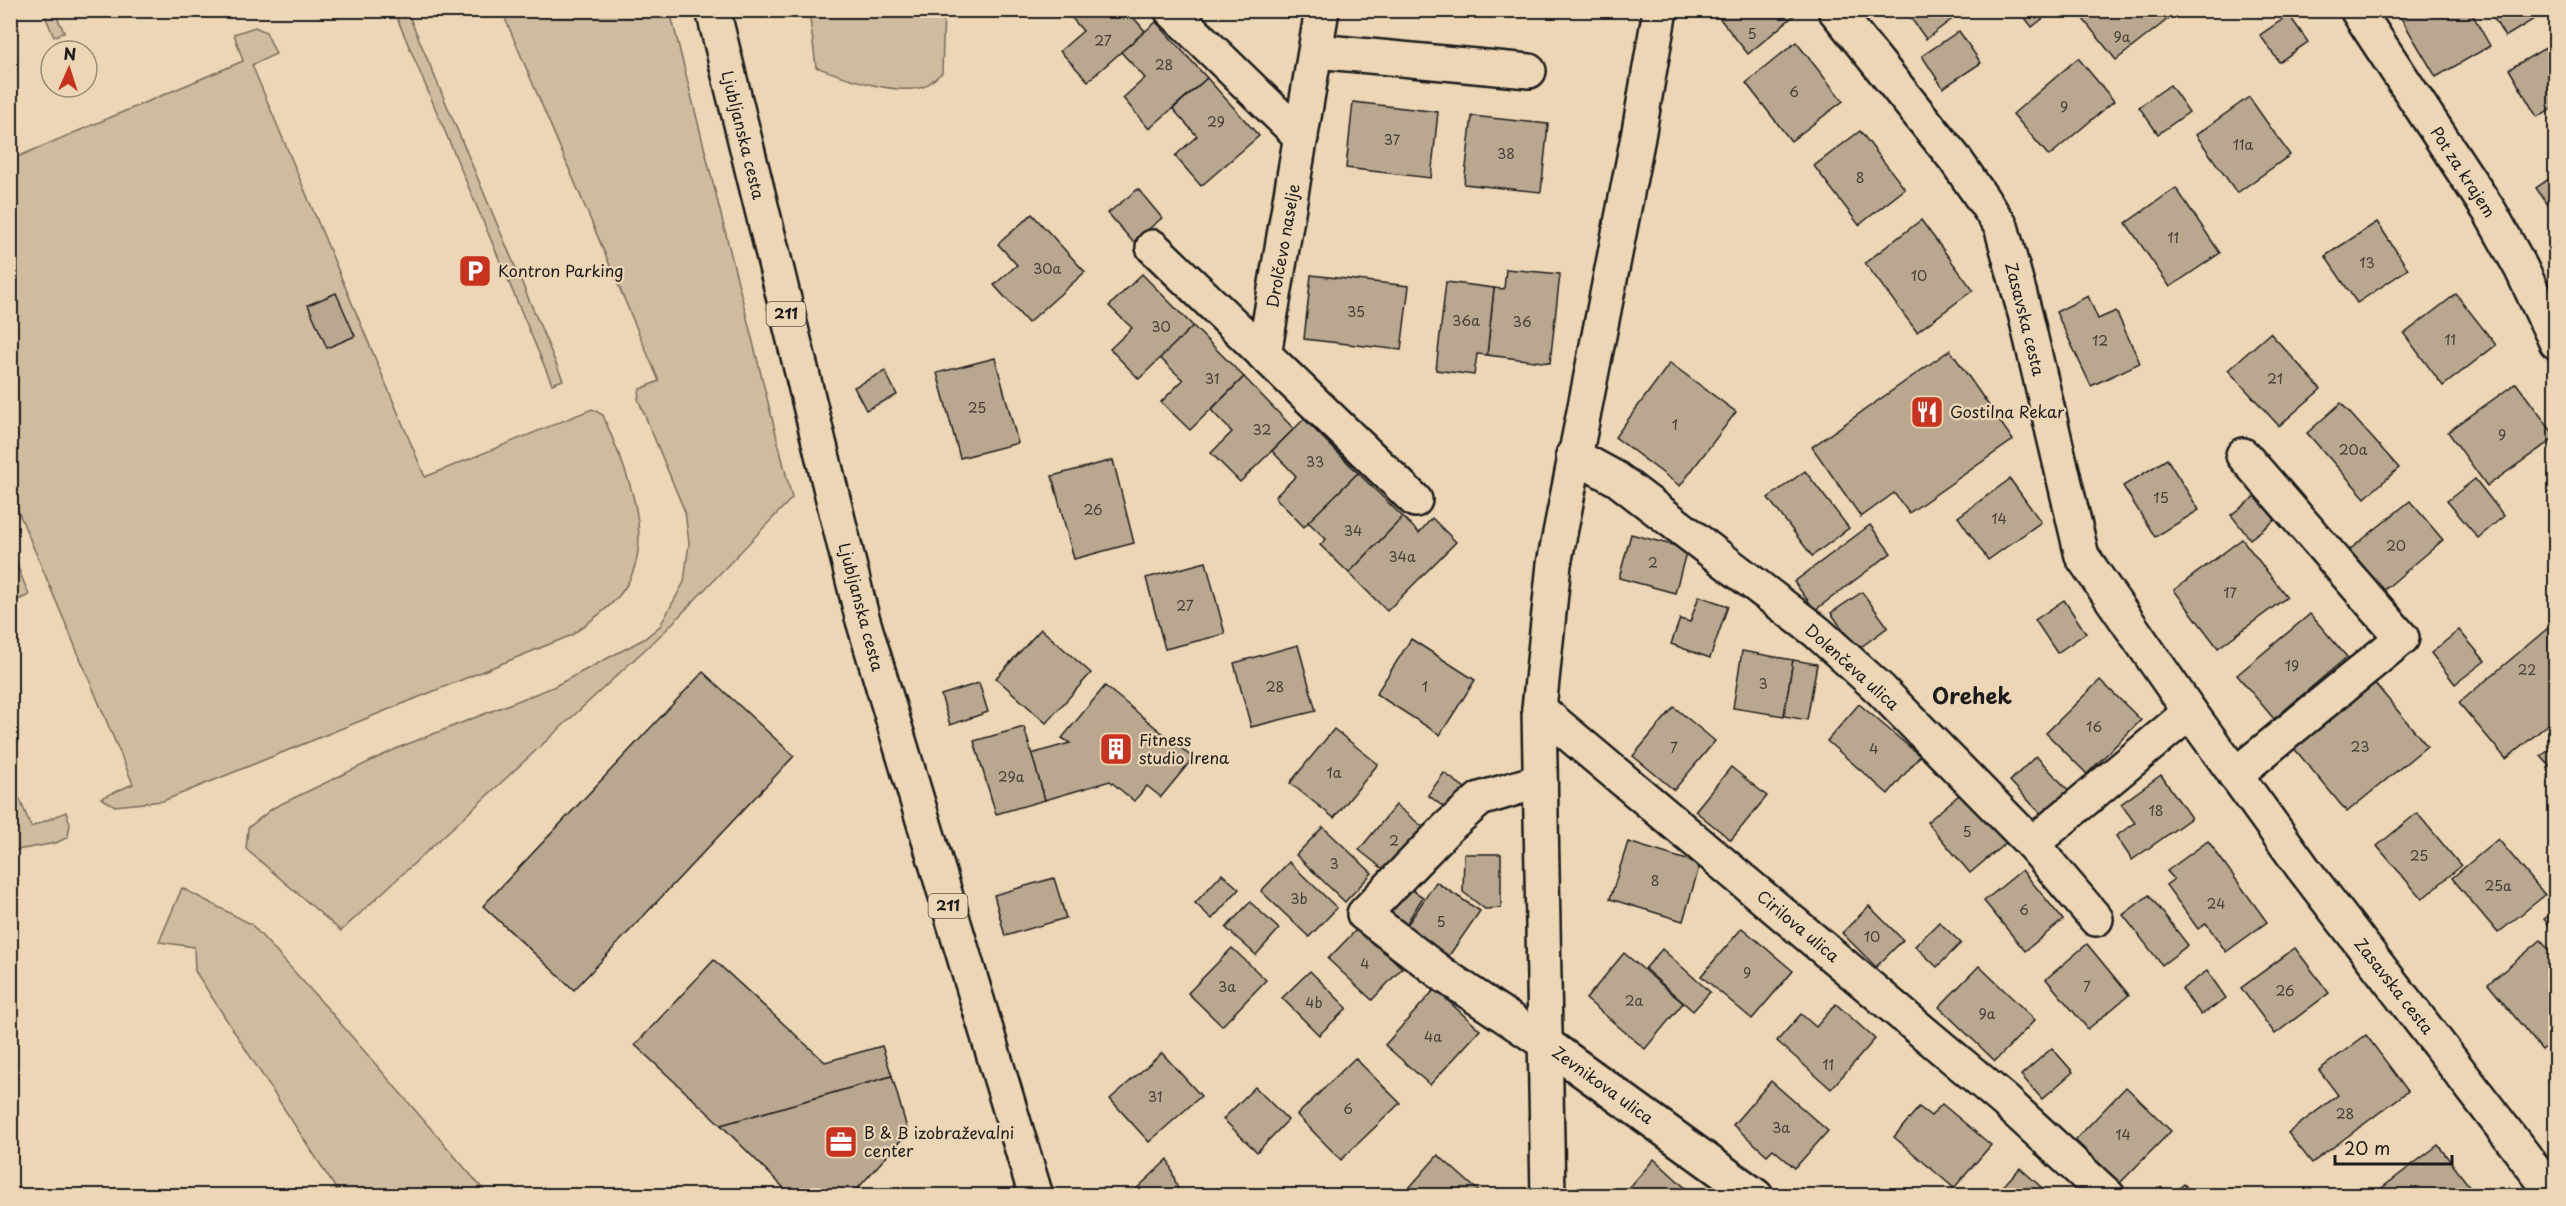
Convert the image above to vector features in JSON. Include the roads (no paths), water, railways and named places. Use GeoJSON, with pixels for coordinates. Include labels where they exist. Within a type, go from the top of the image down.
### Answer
{"type":"FeatureCollection","features":[{"type":"Feature","properties":{"kind":"street","name":"Ljubljanska cesta"},"geometry":{"type":"LineString","coordinates":[[712,10],[862,617],[1036,1196]]}},
{"type":"Feature","properties":{"kind":"street"},"geometry":{"type":"LineString","coordinates":[[1171,10],[1301,137]]}},
{"type":"Feature","properties":{"kind":"street","name":"Drolčevo naselje"},"geometry":{"type":"LineString","coordinates":[[1264,355],[1322,10]]}},
{"type":"Feature","properties":{"kind":"street"},"geometry":{"type":"LineString","coordinates":[[1545,1043],[1539,709],[1554,564],[1573,455],[1638,137],[1660,10]]}},
{"type":"Feature","properties":{"kind":"street","name":"Zasavska cesta"},"geometry":{"type":"LineString","coordinates":[[1835,10],[1955,159],[2001,226],[2026,317],[2082,556],[2190,712],[2303,868],[2555,1196]]}},
{"type":"Feature","properties":{"kind":"street","name":"Pot za krajem"},"geometry":{"type":"LineString","coordinates":[[2357,10],[2490,212],[2522,268],[2556,342]]}},
{"type":"Feature","properties":{"kind":"street"},"geometry":{"type":"LineString","coordinates":[[1316,51],[1528,71]]}},
{"type":"Feature","properties":{"kind":"street"},"geometry":{"type":"LineString","coordinates":[[1153,247],[1415,500]]}},
{"type":"Feature","properties":{"kind":"street","name":"Dolenčeva ulica"},"geometry":{"type":"LineString","coordinates":[[1573,455],[1617,479],[1817,632],[1880,690],[2032,844],[2096,919]]}},
{"type":"Feature","properties":{"kind":"street"},"geometry":{"type":"LineString","coordinates":[[2235,775],[2402,638],[2243,456]]}},
{"type":"Feature","properties":{"kind":"street","name":"Cirilova ulica"},"geometry":{"type":"LineString","coordinates":[[1539,709],[2005,1101],[2108,1196]]}},
{"type":"Feature","properties":{"kind":"street"},"geometry":{"type":"LineString","coordinates":[[2032,844],[2190,712]]}},
{"type":"Feature","properties":{"kind":"street"},"geometry":{"type":"LineString","coordinates":[[1540,781],[1479,799],[1448,827],[1364,914],[1445,976],[1545,1043]]}},
{"type":"Feature","properties":{"kind":"street","name":"Zevnikova ulica"},"geometry":{"type":"LineString","coordinates":[[1545,1043],[1548,1196]]}},
{"type":"Feature","properties":{"kind":"street","name":"Zevnikova ulica"},"geometry":{"type":"LineString","coordinates":[[1545,1043],[1756,1196]]}},
{"type":"Feature","properties":{"kind":"place","name":"Kontron Parking"},"geometry":{"type":"Point","coordinates":[475,271]}},
{"type":"Feature","properties":{"kind":"place","name":"Gostilna Rekar"},"geometry":{"type":"Point","coordinates":[1927,412]}},
{"type":"Feature","properties":{"kind":"place","name":"Fitness studio Irena"},"geometry":{"type":"Point","coordinates":[1116,749]}},
{"type":"Feature","properties":{"kind":"place","name":"B & B izobraževalni center"},"geometry":{"type":"Point","coordinates":[841,1142]}},
{"type":"Feature","properties":{"kind":"district","name":"Orehek"},"geometry":{"type":"Point","coordinates":[1972,696]}}]}
